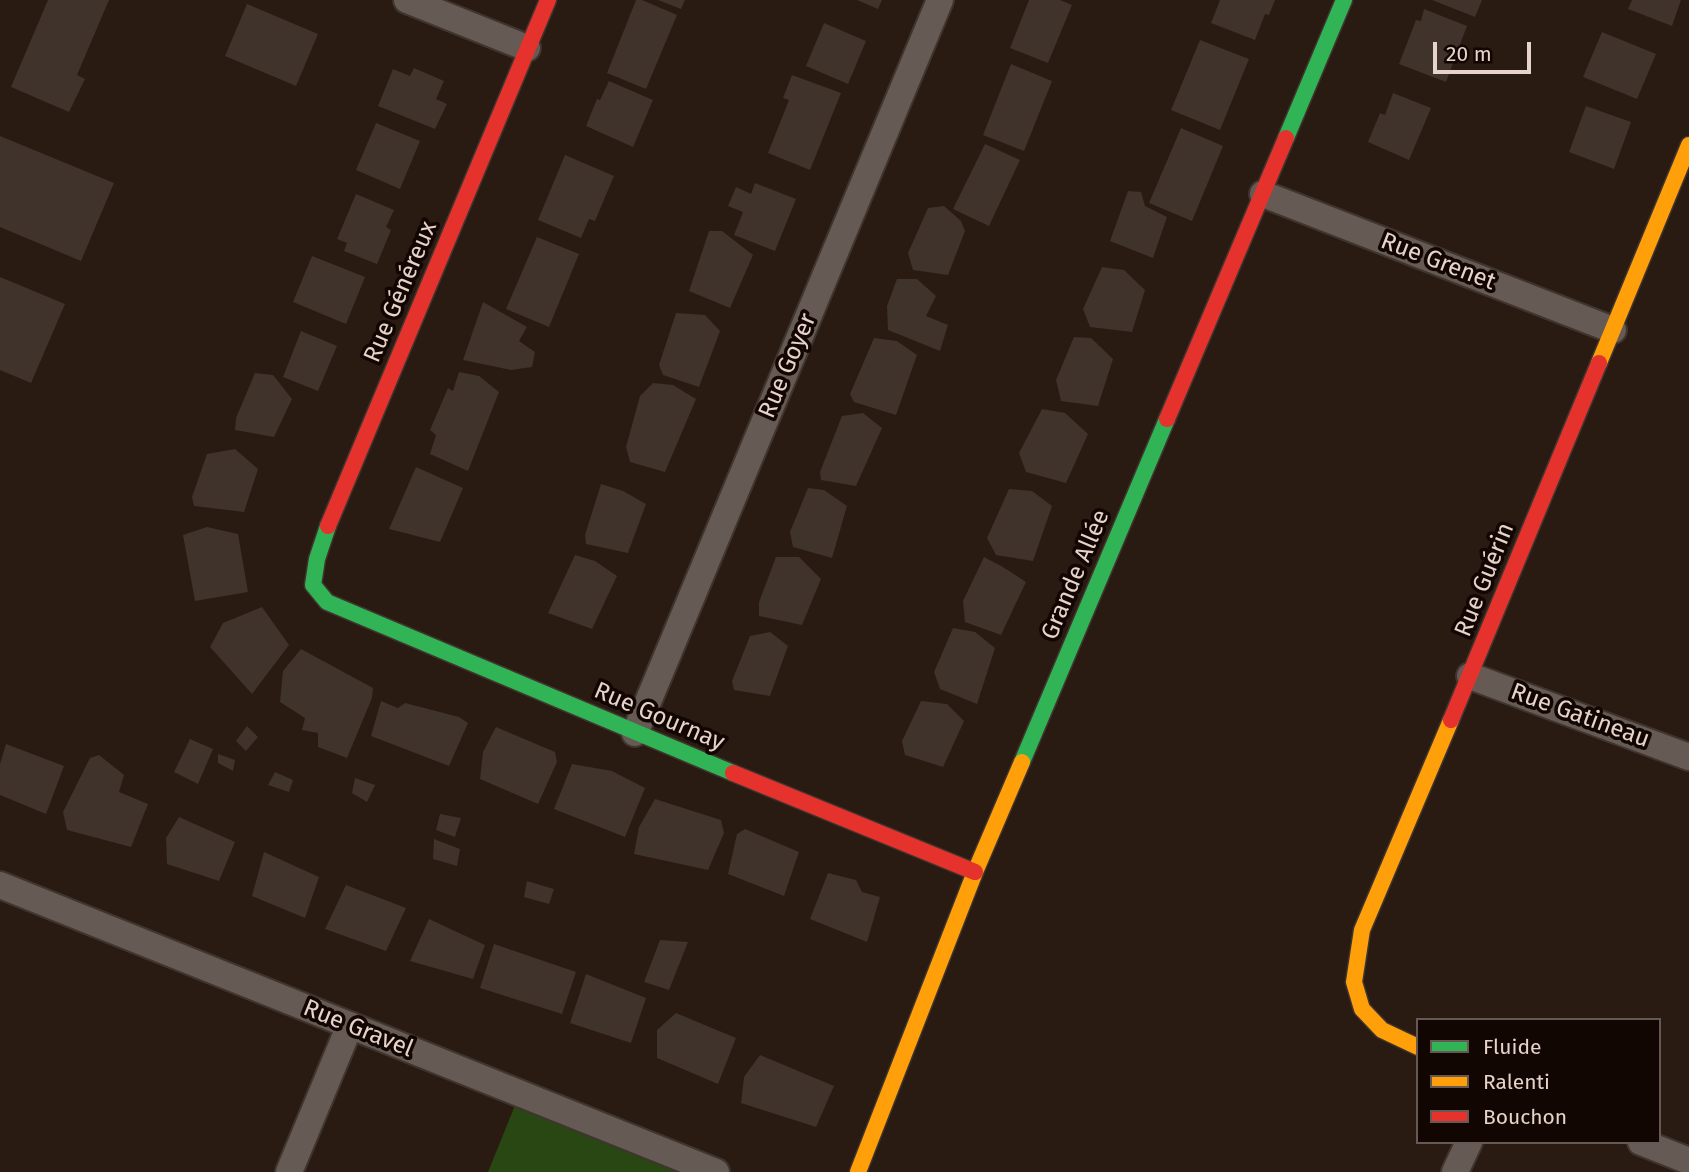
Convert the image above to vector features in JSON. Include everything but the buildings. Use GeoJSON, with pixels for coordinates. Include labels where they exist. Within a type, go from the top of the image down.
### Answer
{"type":"FeatureCollection","features":[{"type":"Feature","properties":{"kind":"street"},"geometry":{"type":"LineString","coordinates":[[407,0],[527,48]]}},
{"type":"Feature","properties":{"kind":"street","name":"Rue Généreux"},"geometry":{"type":"LineString","coordinates":[[327,602],[313,585],[317,559],[335,505],[548,0]]}},
{"type":"Feature","properties":{"kind":"street","name":"Rue Goyer"},"geometry":{"type":"LineString","coordinates":[[635,733],[940,0]]}},
{"type":"Feature","properties":{"kind":"street","name":"Grande Allée"},"geometry":{"type":"LineString","coordinates":[[859,1172],[975,872],[1344,0]]}},
{"type":"Feature","properties":{"kind":"street","name":"Rue Guérin"},"geometry":{"type":"LineString","coordinates":[[1416,1046],[1382,1030],[1362,1009],[1354,982],[1362,930],[1470,677],[1689,145]]}},
{"type":"Feature","properties":{"kind":"street","name":"Rue Grenet"},"geometry":{"type":"LineString","coordinates":[[1263,194],[1613,330]]}},
{"type":"Feature","properties":{"kind":"street","name":"Rue Gournay"},"geometry":{"type":"LineString","coordinates":[[327,602],[635,733],[975,872]]}},
{"type":"Feature","properties":{"kind":"street","name":"Rue Gatineau"},"geometry":{"type":"LineString","coordinates":[[1470,677],[1689,757]]}},
{"type":"Feature","properties":{"kind":"street","name":"Rue Gravel"},"geometry":{"type":"LineString","coordinates":[[1,887],[716,1172]]}},
{"type":"Feature","properties":{"kind":"street"},"geometry":{"type":"LineString","coordinates":[[289,1172],[350,1025]]}},
{"type":"Feature","properties":{"kind":"street"},"geometry":{"type":"LineString","coordinates":[[1455,1172],[1468,1144]]}},
{"type":"Feature","properties":{"kind":"street"},"geometry":{"type":"LineString","coordinates":[[1646,1144],[1689,1161]]}},
{"type":"Feature","properties":{"kind":"green space"},"geometry":{"type":"Polygon","coordinates":[[[520,1093],[716,1172],[488,1172],[520,1093]]]}},
{"type":"Feature","properties":{"kind":"traffic: fast"},"geometry":{"type":"LineString","coordinates":[[1286,138],[1344,0]]}},
{"type":"Feature","properties":{"kind":"traffic: fast"},"geometry":{"type":"LineString","coordinates":[[1022,762],[1167,419]]}},
{"type":"Feature","properties":{"kind":"traffic: fast"},"geometry":{"type":"LineString","coordinates":[[328,526],[317,559],[313,585],[327,602],[733,773]]}},
{"type":"Feature","properties":{"kind":"traffic: slow"},"geometry":{"type":"LineString","coordinates":[[1599,363],[1689,145]]}},
{"type":"Feature","properties":{"kind":"traffic: slow"},"geometry":{"type":"LineString","coordinates":[[1416,1046],[1382,1030],[1362,1009],[1354,982],[1362,930],[1451,720]]}},
{"type":"Feature","properties":{"kind":"traffic: slow"},"geometry":{"type":"LineString","coordinates":[[858,1172],[975,872],[1022,762]]}},
{"type":"Feature","properties":{"kind":"traffic: jam"},"geometry":{"type":"LineString","coordinates":[[328,526],[548,0]]}},
{"type":"Feature","properties":{"kind":"traffic: jam"},"geometry":{"type":"LineString","coordinates":[[1167,419],[1286,138]]}},
{"type":"Feature","properties":{"kind":"traffic: jam"},"geometry":{"type":"LineString","coordinates":[[1451,720],[1599,363]]}},
{"type":"Feature","properties":{"kind":"traffic: jam"},"geometry":{"type":"LineString","coordinates":[[733,773],[975,872]]}}]}
